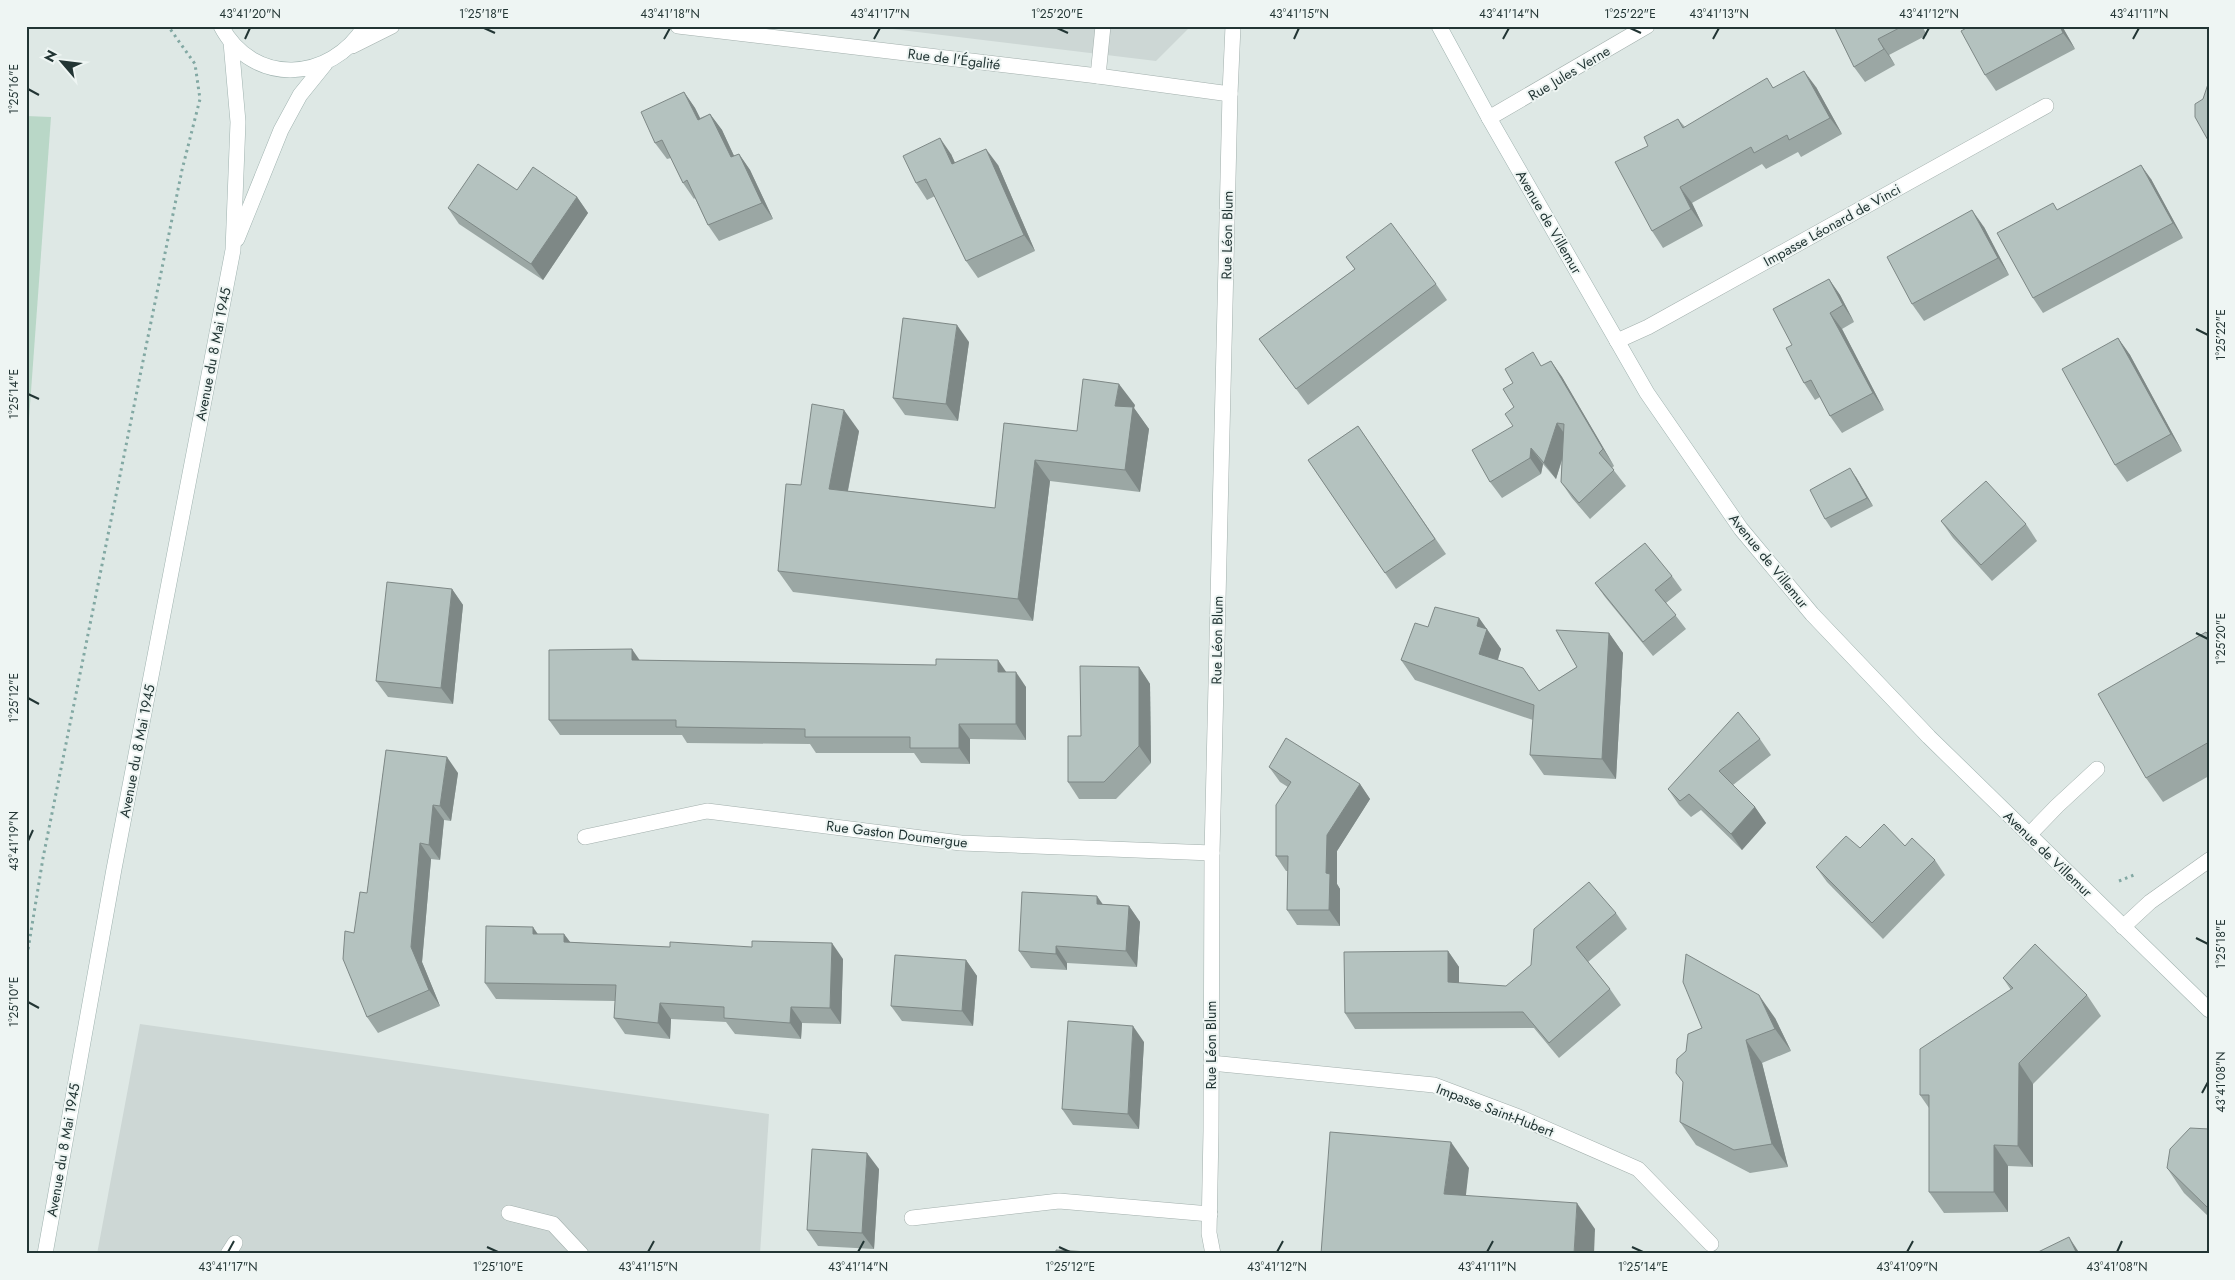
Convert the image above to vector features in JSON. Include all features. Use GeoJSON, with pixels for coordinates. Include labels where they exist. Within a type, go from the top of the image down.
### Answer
{"type":"FeatureCollection","features":[{"type":"Feature","properties":{"kind":"street"},"geometry":{"type":"LineString","coordinates":[[221,26],[231,42],[251,59],[274,69],[300,70],[325,64],[352,46],[392,26]]}},
{"type":"Feature","properties":{"kind":"street"},"geometry":{"type":"LineString","coordinates":[[352,46],[365,26]]}},
{"type":"Feature","properties":{"kind":"street","name":"Rue de l'Égalité"},"geometry":{"type":"LineString","coordinates":[[678,26],[1098,76],[1230,94]]}},
{"type":"Feature","properties":{"kind":"street"},"geometry":{"type":"LineString","coordinates":[[1098,76],[1104,26]]}},
{"type":"Feature","properties":{"kind":"street","name":"Rue Léon Blum"},"geometry":{"type":"LineString","coordinates":[[1213,1254],[1209,1234],[1212,853],[1233,26]]}},
{"type":"Feature","properties":{"kind":"street","name":"Avenue de Villemur"},"geometry":{"type":"LineString","coordinates":[[1440,26],[1489,118],[1647,393],[1741,529],[1818,621],[1936,744],[2209,1010]]}},
{"type":"Feature","properties":{"kind":"street","name":"Rue Jules Verne"},"geometry":{"type":"LineString","coordinates":[[1489,118],[1647,26]]}},
{"type":"Feature","properties":{"kind":"street","name":"Avenue du 8 Mai 1945"},"geometry":{"type":"LineString","coordinates":[[45,1254],[114,868],[233,250],[238,122],[231,42]]}},
{"type":"Feature","properties":{"kind":"street","name":"Avenue du 8 Mai 1945"},"geometry":{"type":"LineString","coordinates":[[233,250],[281,130],[300,96],[325,64]]}},
{"type":"Feature","properties":{"kind":"street","name":"Impasse Léonard de Vinci"},"geometry":{"type":"LineString","coordinates":[[1617,341],[1648,327],[2046,106]]}},
{"type":"Feature","properties":{"kind":"street"},"geometry":{"type":"LineString","coordinates":[[2028,835],[2098,769]]}},
{"type":"Feature","properties":{"kind":"street","name":"Rue Gaston Doumergue"},"geometry":{"type":"LineString","coordinates":[[585,837],[707,811],[961,843],[1212,853]]}},
{"type":"Feature","properties":{"kind":"street"},"geometry":{"type":"LineString","coordinates":[[2123,927],[2150,902],[2209,860]]}},
{"type":"Feature","properties":{"kind":"street","name":"Impasse Saint-Hubert"},"geometry":{"type":"LineString","coordinates":[[1211,1063],[1434,1085],[1519,1117],[1638,1170],[1711,1244]]}},
{"type":"Feature","properties":{"kind":"street"},"geometry":{"type":"LineString","coordinates":[[912,1218],[1059,1201],[1210,1214]]}},
{"type":"Feature","properties":{"kind":"street"},"geometry":{"type":"LineString","coordinates":[[509,1213],[553,1224],[581,1254]]}},
{"type":"Feature","properties":{"kind":"path"},"geometry":{"type":"LineString","coordinates":[[26,962],[43,858],[138,386],[182,170],[200,99],[195,64],[168,26]]}},
{"type":"Feature","properties":{"kind":"path"},"geometry":{"type":"LineString","coordinates":[[2113,884],[2134,874]]}},
{"type":"Feature","properties":{"kind":"shaded area"},"geometry":{"type":"Polygon","coordinates":[[[868,26],[1191,26],[1156,61],[868,26]]]}},
{"type":"Feature","properties":{"kind":"shaded area"},"geometry":{"type":"Polygon","coordinates":[[[140,1024],[769,1114],[760,1254],[97,1254],[140,1024]]]}},
{"type":"Feature","properties":{"kind":"green space"},"geometry":{"type":"Polygon","coordinates":[[[26,116],[51,117],[26,460],[26,116]]]}},
{"type":"Feature","properties":{"kind":"building"},"geometry":{"type":"Polygon","coordinates":[[[1834,26],[1903,26],[1878,39],[1884,49],[1854,67],[1834,26]]]}},
{"type":"Feature","properties":{"kind":"building"},"geometry":{"type":"Polygon","coordinates":[[[1970,26],[2060,26],[2063,33],[1985,75],[1961,31],[1970,26]]]}},
{"type":"Feature","properties":{"kind":"building"},"geometry":{"type":"Polygon","coordinates":[[[1804,71],[1830,118],[1789,140],[1787,135],[1754,153],[1751,147],[1680,187],[1691,209],[1652,231],[1615,162],[1648,146],[1644,137],[1678,119],[1683,128],[1767,78],[1773,88],[1804,71]]]}},
{"type":"Feature","properties":{"kind":"building"},"geometry":{"type":"Polygon","coordinates":[[[2209,81],[2209,142],[2195,117],[2195,104],[2203,99],[2209,81]]]}},
{"type":"Feature","properties":{"kind":"building"},"geometry":{"type":"Polygon","coordinates":[[[684,92],[698,120],[710,114],[731,157],[739,154],[762,203],[708,225],[687,180],[683,183],[662,140],[655,143],[641,112],[684,92]]]}},
{"type":"Feature","properties":{"kind":"building"},"geometry":{"type":"Polygon","coordinates":[[[940,138],[952,164],[986,149],[1024,235],[966,261],[926,179],[916,183],[903,156],[940,138]]]}},
{"type":"Feature","properties":{"kind":"building"},"geometry":{"type":"Polygon","coordinates":[[[478,164],[517,190],[533,167],[577,197],[531,264],[448,208],[478,164]]]}},
{"type":"Feature","properties":{"kind":"building"},"geometry":{"type":"Polygon","coordinates":[[[2141,165],[2173,223],[2033,298],[1997,233],[2053,203],[2057,210],[2141,165]]]}},
{"type":"Feature","properties":{"kind":"building"},"geometry":{"type":"Polygon","coordinates":[[[1972,210],[1998,258],[1912,304],[1887,257],[1972,210]]]}},
{"type":"Feature","properties":{"kind":"building"},"geometry":{"type":"Polygon","coordinates":[[[1391,223],[1436,284],[1296,389],[1259,339],[1355,269],[1346,257],[1391,223]]]}},
{"type":"Feature","properties":{"kind":"building"},"geometry":{"type":"Polygon","coordinates":[[[1829,279],[1843,305],[1830,313],[1873,393],[1830,416],[1811,380],[1804,383],[1786,348],[1792,345],[1773,309],[1829,279]]]}},
{"type":"Feature","properties":{"kind":"building"},"geometry":{"type":"Polygon","coordinates":[[[903,318],[957,325],[946,404],[893,398],[903,318]]]}},
{"type":"Feature","properties":{"kind":"building"},"geometry":{"type":"Polygon","coordinates":[[[2118,338],[2171,434],[2115,465],[2062,369],[2118,338]]]}},
{"type":"Feature","properties":{"kind":"building"},"geometry":{"type":"Polygon","coordinates":[[[1533,352],[1541,366],[1551,361],[1603,449],[1599,453],[1614,470],[1579,503],[1561,482],[1564,424],[1557,423],[1544,463],[1531,448],[1530,458],[1490,482],[1472,450],[1513,426],[1505,414],[1514,407],[1503,389],[1513,383],[1505,369],[1533,352]]]}},
{"type":"Feature","properties":{"kind":"building"},"geometry":{"type":"Polygon","coordinates":[[[1083,379],[1119,384],[1115,406],[1133,407],[1125,470],[1035,460],[1018,599],[778,571],[786,484],[801,485],[812,404],[844,410],[829,489],[995,508],[1004,423],[1077,431],[1083,379]]]}},
{"type":"Feature","properties":{"kind":"building"},"geometry":{"type":"Polygon","coordinates":[[[1358,426],[1435,539],[1385,573],[1308,460],[1358,426]]]}},
{"type":"Feature","properties":{"kind":"building"},"geometry":{"type":"Polygon","coordinates":[[[1850,468],[1867,498],[1825,519],[1810,490],[1850,468]]]}},
{"type":"Feature","properties":{"kind":"building"},"geometry":{"type":"Polygon","coordinates":[[[1986,481],[2026,524],[1981,565],[1941,521],[1986,481]]]}},
{"type":"Feature","properties":{"kind":"building"},"geometry":{"type":"Polygon","coordinates":[[[1645,543],[1672,576],[1655,590],[1676,615],[1643,642],[1595,583],[1645,543]]]}},
{"type":"Feature","properties":{"kind":"building"},"geometry":{"type":"Polygon","coordinates":[[[387,582],[452,589],[441,688],[376,681],[387,582]]]}},
{"type":"Feature","properties":{"kind":"building"},"geometry":{"type":"Polygon","coordinates":[[[1435,607],[1479,618],[1477,626],[1487,629],[1479,654],[1523,668],[1539,691],[1577,667],[1556,630],[1609,633],[1602,759],[1530,755],[1534,705],[1401,660],[1415,623],[1428,627],[1435,607]]]}},
{"type":"Feature","properties":{"kind":"building"},"geometry":{"type":"Polygon","coordinates":[[[2206,632],[2209,636],[2209,742],[2146,778],[2098,694],[2206,632]]]}},
{"type":"Feature","properties":{"kind":"building"},"geometry":{"type":"Polygon","coordinates":[[[632,649],[632,660],[936,665],[936,659],[998,660],[998,672],[1016,672],[1016,724],[959,724],[959,748],[910,748],[910,737],[805,737],[805,729],[676,727],[676,720],[549,720],[549,650],[632,649]]]}},
{"type":"Feature","properties":{"kind":"building"},"geometry":{"type":"Polygon","coordinates":[[[1080,666],[1139,667],[1139,746],[1104,782],[1068,782],[1068,736],[1081,736],[1080,666]]]}},
{"type":"Feature","properties":{"kind":"building"},"geometry":{"type":"Polygon","coordinates":[[[1738,712],[1760,739],[1719,771],[1755,807],[1731,834],[1689,794],[1680,801],[1668,789],[1738,712]]]}},
{"type":"Feature","properties":{"kind":"building"},"geometry":{"type":"Polygon","coordinates":[[[1286,738],[1360,784],[1327,835],[1326,873],[1330,874],[1329,910],[1287,910],[1288,856],[1276,856],[1276,805],[1291,782],[1269,767],[1286,738]]]}},
{"type":"Feature","properties":{"kind":"building"},"geometry":{"type":"Polygon","coordinates":[[[386,750],[447,757],[440,806],[433,805],[429,845],[420,843],[411,947],[429,990],[367,1017],[343,959],[345,931],[354,933],[360,892],[367,893],[386,750]]]}},
{"type":"Feature","properties":{"kind":"building"},"geometry":{"type":"Polygon","coordinates":[[[1884,824],[1905,846],[1912,838],[1935,860],[1872,923],[1816,867],[1846,836],[1860,848],[1884,824]]]}},
{"type":"Feature","properties":{"kind":"building"},"geometry":{"type":"Polygon","coordinates":[[[1589,882],[1616,913],[1576,947],[1610,989],[1549,1043],[1523,1012],[1345,1013],[1344,952],[1448,951],[1448,982],[1506,986],[1531,965],[1534,929],[1589,882]]]}},
{"type":"Feature","properties":{"kind":"building"},"geometry":{"type":"Polygon","coordinates":[[[1022,892],[1097,896],[1097,904],[1129,906],[1126,951],[1056,946],[1056,954],[1019,951],[1022,892]]]}},
{"type":"Feature","properties":{"kind":"building"},"geometry":{"type":"Polygon","coordinates":[[[486,926],[533,927],[533,934],[564,934],[564,942],[670,947],[670,942],[752,947],[752,941],[832,943],[830,1008],[791,1007],[790,1023],[724,1018],[724,1007],[660,1003],[658,1023],[614,1018],[616,985],[485,983],[486,926]]]}},
{"type":"Feature","properties":{"kind":"building"},"geometry":{"type":"Polygon","coordinates":[[[2035,944],[2087,995],[2019,1063],[2018,1146],[1994,1145],[1994,1192],[1929,1192],[1929,1095],[1920,1095],[1920,1049],[2013,988],[2003,978],[2035,944]]]}},
{"type":"Feature","properties":{"kind":"building"},"geometry":{"type":"Polygon","coordinates":[[[1686,954],[1759,995],[1775,1029],[1746,1040],[1772,1144],[1734,1150],[1680,1122],[1683,1082],[1676,1073],[1677,1059],[1686,1051],[1688,1034],[1702,1028],[1683,982],[1686,954]]]}},
{"type":"Feature","properties":{"kind":"building"},"geometry":{"type":"Polygon","coordinates":[[[895,955],[966,960],[962,1011],[891,1006],[895,955]]]}},
{"type":"Feature","properties":{"kind":"building"},"geometry":{"type":"Polygon","coordinates":[[[1068,1021],[1133,1026],[1128,1114],[1062,1109],[1068,1021]]]}},
{"type":"Feature","properties":{"kind":"building"},"geometry":{"type":"Polygon","coordinates":[[[2190,1128],[2209,1129],[2209,1209],[2167,1168],[2170,1149],[2190,1128]]]}},
{"type":"Feature","properties":{"kind":"building"},"geometry":{"type":"Polygon","coordinates":[[[1330,1132],[1451,1142],[1444,1194],[1577,1203],[1574,1254],[1321,1254],[1330,1132]]]}},
{"type":"Feature","properties":{"kind":"building"},"geometry":{"type":"Polygon","coordinates":[[[812,1149],[867,1153],[862,1233],[807,1230],[812,1149]]]}},
{"type":"Feature","properties":{"kind":"building"},"geometry":{"type":"Polygon","coordinates":[[[2069,1237],[2077,1254],[2034,1254],[2069,1237]]]}},
{"type":"Feature","properties":{"kind":"building"},"geometry":{"type":"Polygon","coordinates":[[[1056,1250],[1120,1254],[1056,1254],[1056,1250]]]}}]}
